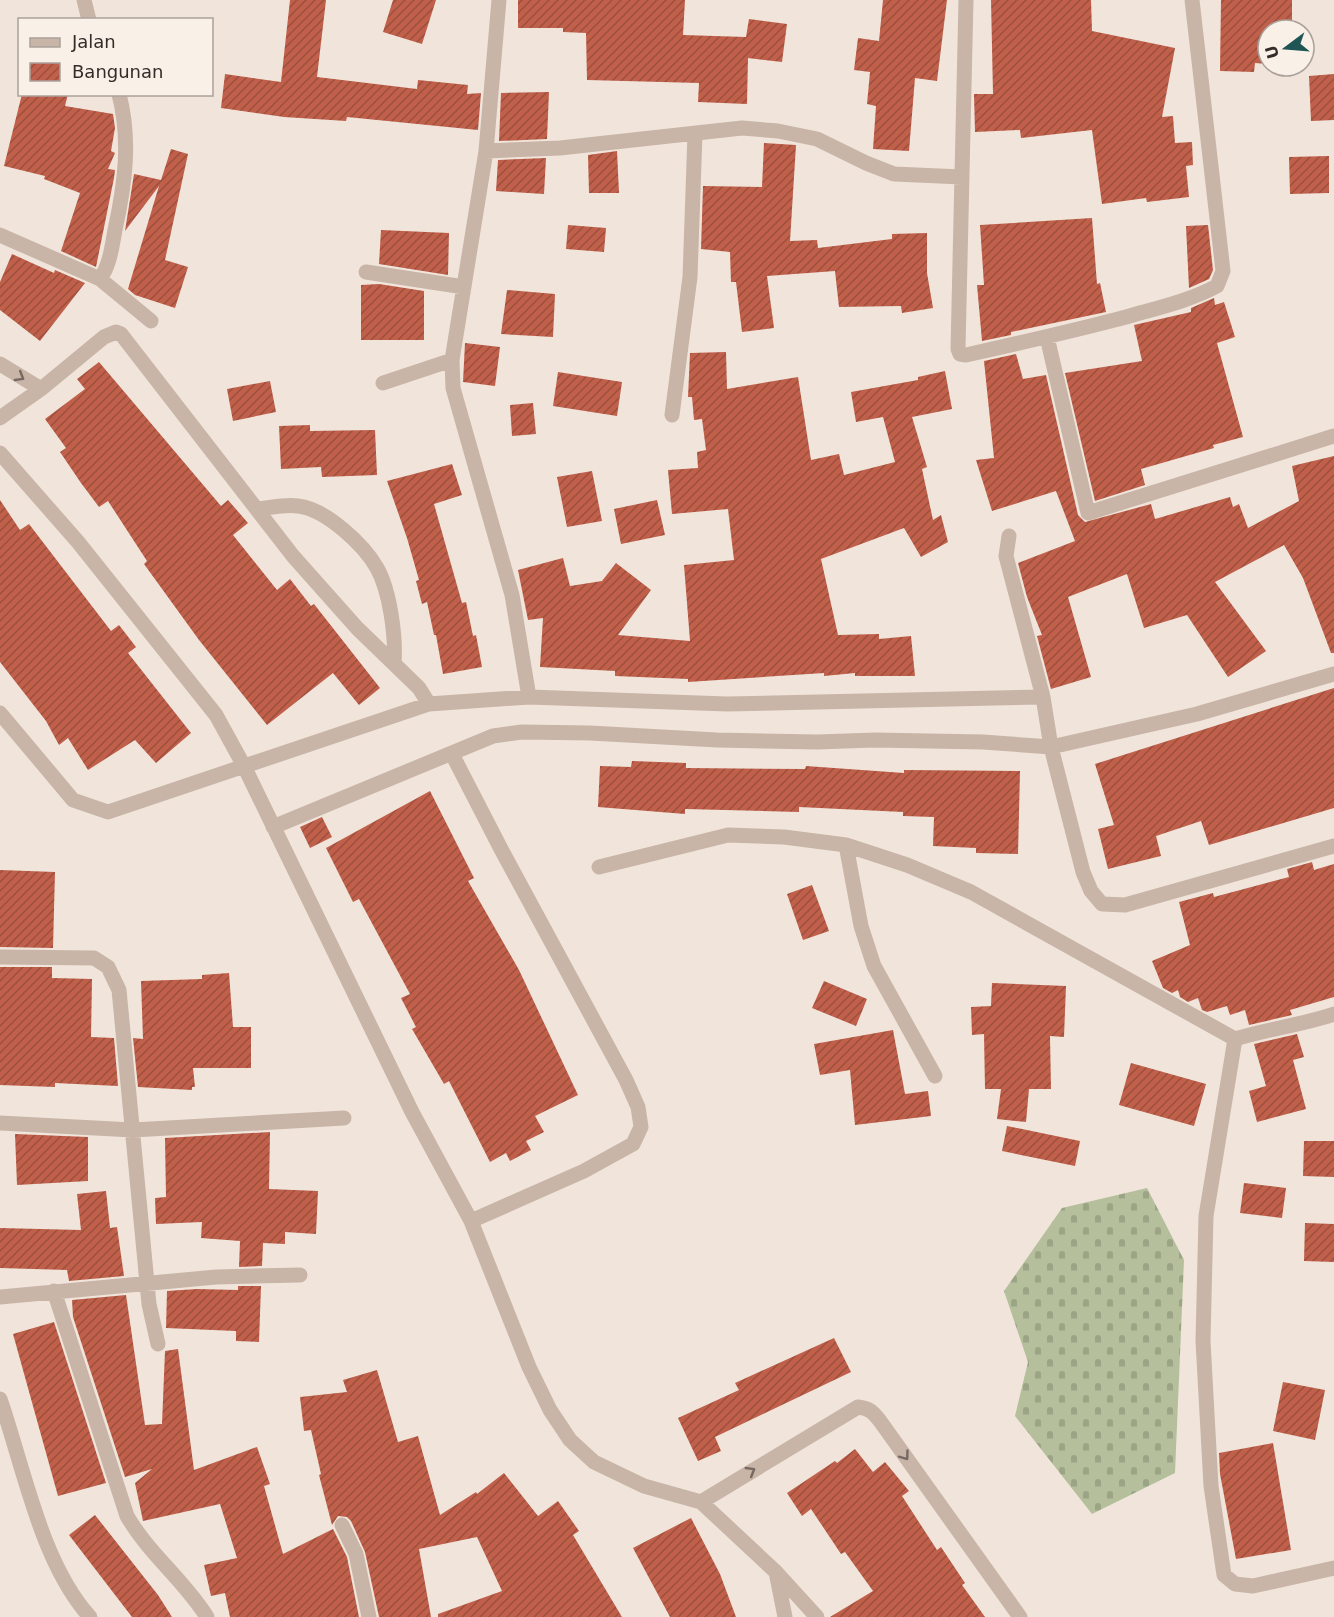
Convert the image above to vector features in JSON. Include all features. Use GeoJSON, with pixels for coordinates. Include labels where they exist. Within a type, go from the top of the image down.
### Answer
{"type":"FeatureCollection","features":[{"type":"Feature","properties":{"kind":"street"},"geometry":{"type":"LineString","coordinates":[[84,0],[88,18]]}},
{"type":"Feature","properties":{"kind":"street"},"geometry":{"type":"LineString","coordinates":[[499,0],[486,151],[452,360],[453,388],[512,596],[529,697]]}},
{"type":"Feature","properties":{"kind":"street"},"geometry":{"type":"LineString","coordinates":[[966,0],[958,349],[960,354],[966,356],[1172,304],[1199,296],[1218,286],[1223,271],[1192,0]]}},
{"type":"Feature","properties":{"kind":"street"},"geometry":{"type":"LineString","coordinates":[[100,279],[106,271],[124,184],[126,133],[119,96]]}},
{"type":"Feature","properties":{"kind":"street"},"geometry":{"type":"LineString","coordinates":[[486,151],[560,148],[741,128],[778,131],[817,139],[894,174],[962,177]]}},
{"type":"Feature","properties":{"kind":"street"},"geometry":{"type":"LineString","coordinates":[[672,415],[690,278],[695,134]]}},
{"type":"Feature","properties":{"kind":"street"},"geometry":{"type":"LineString","coordinates":[[0,235],[100,279],[151,321]]}},
{"type":"Feature","properties":{"kind":"street"},"geometry":{"type":"LineString","coordinates":[[366,272],[464,287]]}},
{"type":"Feature","properties":{"kind":"street"},"geometry":{"type":"LineString","coordinates":[[0,418],[41,389],[104,337],[116,332],[121,334],[293,556],[350,620],[419,688],[429,704]]}},
{"type":"Feature","properties":{"kind":"street"},"geometry":{"type":"LineString","coordinates":[[1047,337],[1089,513],[1334,436]]}},
{"type":"Feature","properties":{"kind":"street"},"geometry":{"type":"LineString","coordinates":[[383,383],[452,360]]}},
{"type":"Feature","properties":{"kind":"street"},"geometry":{"type":"LineString","coordinates":[[0,364],[41,389]]}},
{"type":"Feature","properties":{"kind":"street"},"geometry":{"type":"LineString","coordinates":[[0,453],[78,542],[216,715],[244,766],[412,1112],[471,1221],[529,1367],[550,1410],[570,1440],[594,1462],[644,1486],[701,1502],[776,1572],[818,1617]]}},
{"type":"Feature","properties":{"kind":"street"},"geometry":{"type":"LineString","coordinates":[[257,509],[300,506],[333,520],[361,547],[377,569],[385,597],[396,638],[394,663]]}},
{"type":"Feature","properties":{"kind":"street"},"geometry":{"type":"LineString","coordinates":[[1009,536],[1006,556],[1043,697],[1051,747],[1083,872],[1091,891],[1102,904],[1125,905],[1334,846]]}},
{"type":"Feature","properties":{"kind":"street"},"geometry":{"type":"LineString","coordinates":[[273,827],[493,736],[522,732],[817,742],[874,740],[983,742],[1051,747],[1197,714],[1334,674]]}},
{"type":"Feature","properties":{"kind":"street"},"geometry":{"type":"LineString","coordinates":[[0,714],[73,800],[108,812],[329,735],[429,704],[529,697],[727,704],[1043,697]]}},
{"type":"Feature","properties":{"kind":"street"},"geometry":{"type":"LineString","coordinates":[[452,754],[612,1052],[638,1107],[641,1127],[633,1144],[584,1171],[471,1221]]}},
{"type":"Feature","properties":{"kind":"street"},"geometry":{"type":"LineString","coordinates":[[599,867],[728,836],[784,837],[846,845],[907,865],[971,892],[1235,1039],[1262,1031],[1304,1024],[1334,1014]]}},
{"type":"Feature","properties":{"kind":"street"},"geometry":{"type":"LineString","coordinates":[[846,845],[861,926],[874,966],[935,1076]]}},
{"type":"Feature","properties":{"kind":"street"},"geometry":{"type":"LineString","coordinates":[[0,957],[94,958],[108,967],[119,990],[147,1284],[158,1344]]}},
{"type":"Feature","properties":{"kind":"street"},"geometry":{"type":"LineString","coordinates":[[1235,1039],[1206,1216],[1203,1341],[1212,1486],[1224,1575],[1234,1584],[1253,1586],[1334,1568]]}},
{"type":"Feature","properties":{"kind":"street"},"geometry":{"type":"LineString","coordinates":[[0,1123],[133,1130],[344,1118]]}},
{"type":"Feature","properties":{"kind":"street"},"geometry":{"type":"LineString","coordinates":[[0,1297],[216,1277],[300,1275]]}},
{"type":"Feature","properties":{"kind":"street"},"geometry":{"type":"LineString","coordinates":[[54,1291],[127,1516],[140,1539],[193,1595],[207,1617]]}},
{"type":"Feature","properties":{"kind":"street"},"geometry":{"type":"LineString","coordinates":[[0,1399],[49,1550],[61,1579],[90,1617]]}},
{"type":"Feature","properties":{"kind":"street"},"geometry":{"type":"LineString","coordinates":[[701,1502],[858,1407],[865,1407],[872,1411],[880,1421],[1020,1617]]}},
{"type":"Feature","properties":{"kind":"street"},"geometry":{"type":"LineString","coordinates":[[342,1525],[356,1554],[369,1617]]}},
{"type":"Feature","properties":{"kind":"street"},"geometry":{"type":"LineString","coordinates":[[776,1572],[785,1617]]}},
{"type":"Feature","properties":{"kind":"green space"},"geometry":{"type":"Polygon","coordinates":[[[1147,1188],[1184,1260],[1175,1473],[1092,1514],[1015,1416],[1028,1362],[1004,1291],[1062,1208],[1147,1188]]]}},
{"type":"Feature","properties":{"kind":"building"},"geometry":{"type":"Polygon","coordinates":[[[290,0],[326,0],[317,77],[417,89],[418,80],[468,85],[467,94],[481,93],[478,130],[347,117],[346,121],[284,117],[221,108],[225,74],[281,82],[290,0]]]}},
{"type":"Feature","properties":{"kind":"building"},"geometry":{"type":"Polygon","coordinates":[[[393,0],[436,0],[422,44],[383,32],[393,0]]]}},
{"type":"Feature","properties":{"kind":"building"},"geometry":{"type":"Polygon","coordinates":[[[518,0],[685,0],[683,35],[746,37],[749,19],[787,24],[782,62],[748,58],[747,104],[698,102],[699,83],[587,80],[586,33],[563,32],[563,28],[518,28],[518,0]]]}},
{"type":"Feature","properties":{"kind":"building"},"geometry":{"type":"Polygon","coordinates":[[[883,0],[947,0],[937,81],[915,78],[909,151],[873,149],[876,106],[867,104],[870,72],[854,70],[858,38],[879,41],[883,0]]]}},
{"type":"Feature","properties":{"kind":"building"},"geometry":{"type":"Polygon","coordinates":[[[991,0],[1091,0],[1092,31],[1175,48],[1162,117],[1173,116],[1175,143],[1192,142],[1193,165],[1186,166],[1189,197],[1147,202],[1146,198],[1102,204],[1092,130],[1021,138],[1020,130],[975,132],[974,94],[993,94],[991,0]]]}},
{"type":"Feature","properties":{"kind":"building"},"geometry":{"type":"Polygon","coordinates":[[[1221,0],[1292,0],[1292,18],[1256,18],[1254,72],[1220,71],[1221,0]]]}},
{"type":"Feature","properties":{"kind":"building"},"geometry":{"type":"Polygon","coordinates":[[[1334,74],[1334,120],[1311,121],[1309,78],[1316,78],[1316,75],[1334,74]]]}},
{"type":"Feature","properties":{"kind":"building"},"geometry":{"type":"Polygon","coordinates":[[[549,92],[547,139],[499,141],[501,93],[549,92]]]}},
{"type":"Feature","properties":{"kind":"building"},"geometry":{"type":"Polygon","coordinates":[[[22,96],[68,96],[65,106],[113,114],[115,128],[111,151],[115,153],[108,169],[115,170],[96,267],[61,251],[80,193],[44,179],[45,176],[4,166],[22,96]]]}},
{"type":"Feature","properties":{"kind":"building"},"geometry":{"type":"Polygon","coordinates":[[[764,143],[796,145],[790,241],[817,240],[818,248],[892,239],[892,234],[927,233],[927,273],[933,308],[902,313],[901,306],[839,307],[835,271],[767,276],[774,328],[742,332],[736,282],[731,282],[730,252],[701,249],[703,186],[762,187],[764,143]]]}},
{"type":"Feature","properties":{"kind":"building"},"geometry":{"type":"Polygon","coordinates":[[[171,149],[188,154],[165,260],[188,267],[175,308],[135,295],[128,289],[159,186],[125,231],[134,174],[161,180],[171,149]]]}},
{"type":"Feature","properties":{"kind":"building"},"geometry":{"type":"Polygon","coordinates":[[[617,151],[619,193],[589,193],[588,155],[617,151]]]}},
{"type":"Feature","properties":{"kind":"building"},"geometry":{"type":"Polygon","coordinates":[[[1329,156],[1329,193],[1290,194],[1289,157],[1329,156]]]}},
{"type":"Feature","properties":{"kind":"building"},"geometry":{"type":"Polygon","coordinates":[[[546,158],[544,194],[496,191],[498,160],[546,158]]]}},
{"type":"Feature","properties":{"kind":"building"},"geometry":{"type":"Polygon","coordinates":[[[1092,218],[1097,284],[1100,283],[1106,312],[1011,332],[1011,335],[982,341],[977,285],[984,285],[980,225],[1092,218]]]}},
{"type":"Feature","properties":{"kind":"building"},"geometry":{"type":"Polygon","coordinates":[[[568,225],[606,228],[604,252],[566,249],[568,225]]]}},
{"type":"Feature","properties":{"kind":"building"},"geometry":{"type":"Polygon","coordinates":[[[1208,225],[1213,270],[1209,279],[1189,288],[1186,226],[1208,225]]]}},
{"type":"Feature","properties":{"kind":"building"},"geometry":{"type":"Polygon","coordinates":[[[381,230],[449,233],[448,275],[379,264],[381,230]]]}},
{"type":"Feature","properties":{"kind":"building"},"geometry":{"type":"Polygon","coordinates":[[[12,254],[54,273],[55,270],[85,283],[40,341],[0,310],[0,282],[12,254]]]}},
{"type":"Feature","properties":{"kind":"building"},"geometry":{"type":"Polygon","coordinates":[[[379,284],[424,291],[424,340],[361,340],[361,285],[379,284]]]}},
{"type":"Feature","properties":{"kind":"building"},"geometry":{"type":"Polygon","coordinates":[[[507,290],[555,294],[553,337],[501,334],[507,290]]]}},
{"type":"Feature","properties":{"kind":"building"},"geometry":{"type":"Polygon","coordinates":[[[1214,298],[1215,305],[1224,302],[1235,337],[1217,343],[1243,437],[1213,445],[1214,448],[1141,469],[1145,485],[1095,501],[1065,373],[1142,361],[1134,325],[1191,312],[1191,308],[1214,298]]]}},
{"type":"Feature","properties":{"kind":"building"},"geometry":{"type":"Polygon","coordinates":[[[465,343],[500,347],[495,386],[463,382],[465,343]]]}},
{"type":"Feature","properties":{"kind":"building"},"geometry":{"type":"Polygon","coordinates":[[[726,352],[727,389],[798,377],[811,460],[839,454],[844,475],[895,462],[883,417],[856,422],[851,392],[918,380],[918,377],[945,371],[952,409],[912,417],[927,467],[922,469],[933,520],[941,515],[948,542],[921,557],[904,528],[821,559],[838,635],[879,634],[879,639],[911,636],[915,676],[855,676],[855,673],[824,676],[824,673],[688,682],[688,679],[615,676],[615,671],[540,667],[543,618],[528,620],[518,570],[563,558],[570,586],[602,581],[616,563],[651,590],[618,635],[690,641],[684,565],[734,560],[728,509],[672,514],[668,470],[698,468],[697,452],[706,450],[702,419],[694,420],[692,397],[688,397],[690,353],[726,352]]]}},
{"type":"Feature","properties":{"kind":"building"},"geometry":{"type":"Polygon","coordinates":[[[1016,354],[1023,379],[1046,375],[1078,515],[1085,522],[1151,504],[1155,519],[1230,497],[1233,507],[1239,504],[1248,528],[1299,501],[1292,466],[1334,456],[1334,653],[1331,653],[1303,578],[1284,545],[1215,582],[1266,651],[1228,677],[1187,615],[1144,628],[1127,574],[1068,597],[1091,677],[1051,689],[1037,636],[1042,635],[1027,597],[1018,563],[1075,541],[1056,491],[992,511],[976,460],[994,458],[984,361],[1016,354]]]}},
{"type":"Feature","properties":{"kind":"building"},"geometry":{"type":"Polygon","coordinates":[[[99,362],[221,506],[228,500],[248,523],[233,535],[277,590],[290,579],[311,606],[314,604],[380,688],[359,705],[333,673],[267,725],[199,640],[144,564],[147,561],[108,501],[99,507],[81,483],[60,452],[66,448],[45,419],[85,389],[77,379],[99,362]]]}},
{"type":"Feature","properties":{"kind":"building"},"geometry":{"type":"Polygon","coordinates":[[[558,372],[622,382],[617,416],[553,406],[558,372]]]}},
{"type":"Feature","properties":{"kind":"building"},"geometry":{"type":"Polygon","coordinates":[[[270,381],[276,412],[233,421],[227,389],[270,381]]]}},
{"type":"Feature","properties":{"kind":"building"},"geometry":{"type":"Polygon","coordinates":[[[533,403],[536,434],[512,436],[510,405],[533,403]]]}},
{"type":"Feature","properties":{"kind":"building"},"geometry":{"type":"Polygon","coordinates":[[[310,425],[310,431],[375,430],[377,475],[322,477],[321,467],[281,469],[279,426],[310,425]]]}},
{"type":"Feature","properties":{"kind":"building"},"geometry":{"type":"Polygon","coordinates":[[[452,464],[462,495],[434,504],[462,603],[466,602],[473,636],[476,635],[482,667],[443,674],[427,602],[422,604],[416,581],[419,580],[387,481],[452,464]]]}},
{"type":"Feature","properties":{"kind":"building"},"geometry":{"type":"Polygon","coordinates":[[[592,471],[602,521],[567,527],[557,477],[592,471]]]}},
{"type":"Feature","properties":{"kind":"building"},"geometry":{"type":"Polygon","coordinates":[[[0,500],[20,530],[29,524],[111,631],[119,625],[136,647],[128,653],[191,733],[156,763],[135,740],[88,770],[68,738],[59,745],[46,721],[0,662],[0,500]]]}},
{"type":"Feature","properties":{"kind":"building"},"geometry":{"type":"Polygon","coordinates":[[[657,500],[665,535],[621,544],[614,509],[657,500]]]}},
{"type":"Feature","properties":{"kind":"building"},"geometry":{"type":"Polygon","coordinates":[[[1334,688],[1334,808],[1209,845],[1201,821],[1156,836],[1161,856],[1108,869],[1098,829],[1114,825],[1095,764],[1334,688]]]}},
{"type":"Feature","properties":{"kind":"building"},"geometry":{"type":"Polygon","coordinates":[[[632,761],[686,763],[686,768],[805,769],[806,766],[904,773],[904,770],[1020,771],[1018,854],[976,853],[976,848],[933,846],[934,817],[903,816],[903,812],[799,807],[799,812],[685,809],[685,814],[598,807],[600,766],[631,767],[632,761]]]}},
{"type":"Feature","properties":{"kind":"building"},"geometry":{"type":"Polygon","coordinates":[[[430,791],[474,878],[468,881],[519,970],[578,1095],[535,1116],[544,1132],[526,1141],[531,1150],[510,1161],[506,1153],[490,1162],[449,1081],[444,1084],[412,1029],[416,1027],[401,998],[410,994],[359,899],[353,902],[326,848],[430,791]]]}},
{"type":"Feature","properties":{"kind":"building"},"geometry":{"type":"Polygon","coordinates":[[[322,817],[332,837],[310,848],[300,827],[322,817]]]}},
{"type":"Feature","properties":{"kind":"building"},"geometry":{"type":"Polygon","coordinates":[[[1312,862],[1314,870],[1334,864],[1334,997],[1290,1010],[1292,1015],[1249,1025],[1245,1010],[1230,1015],[1227,1006],[1207,1012],[1202,1010],[1198,998],[1188,1002],[1180,997],[1178,990],[1172,993],[1163,988],[1152,961],[1190,945],[1179,902],[1213,893],[1214,897],[1289,877],[1287,869],[1312,862]]]}},
{"type":"Feature","properties":{"kind":"building"},"geometry":{"type":"Polygon","coordinates":[[[0,870],[55,872],[53,948],[0,947],[0,870]]]}},
{"type":"Feature","properties":{"kind":"building"},"geometry":{"type":"Polygon","coordinates":[[[812,885],[829,931],[803,940],[787,894],[812,885]]]}},
{"type":"Feature","properties":{"kind":"building"},"geometry":{"type":"Polygon","coordinates":[[[0,967],[52,967],[52,978],[92,979],[91,1037],[114,1038],[118,1086],[55,1083],[55,1087],[0,1085],[0,967]]]}},
{"type":"Feature","properties":{"kind":"building"},"geometry":{"type":"Polygon","coordinates":[[[229,973],[233,1027],[251,1027],[251,1068],[193,1068],[195,1087],[192,1087],[192,1090],[138,1087],[133,1038],[143,1039],[141,981],[202,979],[202,975],[229,973]]]}},
{"type":"Feature","properties":{"kind":"building"},"geometry":{"type":"Polygon","coordinates":[[[824,981],[867,999],[856,1026],[812,1008],[824,981]]]}},
{"type":"Feature","properties":{"kind":"building"},"geometry":{"type":"Polygon","coordinates":[[[992,983],[1066,986],[1064,1037],[1050,1036],[1051,1089],[1029,1089],[1026,1122],[997,1119],[1001,1089],[985,1089],[984,1034],[972,1035],[971,1007],[991,1006],[992,983]]]}},
{"type":"Feature","properties":{"kind":"building"},"geometry":{"type":"Polygon","coordinates":[[[893,1030],[905,1094],[928,1091],[931,1116],[855,1125],[850,1070],[820,1075],[814,1044],[893,1030]]]}},
{"type":"Feature","properties":{"kind":"building"},"geometry":{"type":"Polygon","coordinates":[[[1297,1034],[1304,1057],[1293,1060],[1306,1109],[1257,1122],[1249,1091],[1266,1086],[1254,1044],[1297,1034]]]}},
{"type":"Feature","properties":{"kind":"building"},"geometry":{"type":"Polygon","coordinates":[[[1131,1063],[1206,1084],[1194,1126],[1119,1105],[1131,1063]]]}},
{"type":"Feature","properties":{"kind":"building"},"geometry":{"type":"Polygon","coordinates":[[[1007,1126],[1080,1141],[1075,1166],[1002,1151],[1007,1126]]]}},
{"type":"Feature","properties":{"kind":"building"},"geometry":{"type":"Polygon","coordinates":[[[270,1132],[269,1189],[318,1191],[316,1234],[285,1232],[285,1244],[263,1243],[262,1266],[239,1267],[240,1241],[201,1238],[202,1222],[156,1224],[155,1198],[166,1197],[165,1138],[270,1132]]]}},
{"type":"Feature","properties":{"kind":"building"},"geometry":{"type":"Polygon","coordinates":[[[15,1134],[88,1137],[88,1181],[17,1185],[15,1134]]]}},
{"type":"Feature","properties":{"kind":"building"},"geometry":{"type":"Polygon","coordinates":[[[1304,1141],[1334,1141],[1334,1177],[1303,1176],[1304,1141]]]}},
{"type":"Feature","properties":{"kind":"building"},"geometry":{"type":"Polygon","coordinates":[[[1244,1183],[1286,1188],[1282,1218],[1240,1213],[1244,1183]]]}},
{"type":"Feature","properties":{"kind":"building"},"geometry":{"type":"Polygon","coordinates":[[[106,1191],[110,1228],[117,1227],[124,1276],[69,1281],[67,1270],[0,1268],[0,1228],[81,1230],[77,1194],[106,1191]]]}},
{"type":"Feature","properties":{"kind":"building"},"geometry":{"type":"Polygon","coordinates":[[[1305,1223],[1334,1224],[1334,1262],[1304,1261],[1305,1223]]]}},
{"type":"Feature","properties":{"kind":"building"},"geometry":{"type":"Polygon","coordinates":[[[238,1286],[261,1286],[259,1342],[236,1341],[236,1331],[166,1328],[167,1291],[238,1290],[238,1286]]]}},
{"type":"Feature","properties":{"kind":"building"},"geometry":{"type":"Polygon","coordinates":[[[126,1295],[145,1425],[162,1424],[165,1351],[178,1349],[194,1470],[257,1447],[270,1484],[264,1486],[283,1554],[333,1529],[347,1557],[359,1617],[230,1617],[225,1593],[211,1596],[204,1565],[237,1558],[220,1504],[143,1521],[135,1483],[152,1469],[125,1477],[73,1317],[72,1300],[126,1295]]]}},
{"type":"Feature","properties":{"kind":"building"},"geometry":{"type":"Polygon","coordinates":[[[54,1322],[106,1483],[58,1496],[13,1334],[54,1322]]]}},
{"type":"Feature","properties":{"kind":"building"},"geometry":{"type":"Polygon","coordinates":[[[834,1338],[851,1372],[715,1437],[721,1451],[698,1461],[678,1418],[739,1390],[735,1383],[834,1338]]]}},
{"type":"Feature","properties":{"kind":"building"},"geometry":{"type":"Polygon","coordinates":[[[377,1370],[398,1442],[418,1436],[440,1515],[476,1492],[477,1494],[504,1473],[538,1516],[558,1501],[579,1531],[573,1535],[622,1617],[438,1617],[438,1614],[502,1591],[477,1537],[419,1549],[431,1617],[379,1617],[365,1552],[351,1521],[347,1517],[338,1516],[332,1525],[319,1475],[321,1474],[311,1430],[304,1431],[300,1397],[347,1392],[343,1380],[377,1370]]]}},
{"type":"Feature","properties":{"kind":"building"},"geometry":{"type":"Polygon","coordinates":[[[1283,1382],[1325,1390],[1315,1440],[1273,1431],[1283,1382]]]}},
{"type":"Feature","properties":{"kind":"building"},"geometry":{"type":"Polygon","coordinates":[[[1273,1443],[1291,1550],[1236,1559],[1220,1474],[1219,1453],[1273,1443]]]}},
{"type":"Feature","properties":{"kind":"building"},"geometry":{"type":"Polygon","coordinates":[[[855,1449],[873,1472],[885,1462],[909,1491],[902,1496],[937,1550],[941,1547],[965,1583],[962,1585],[985,1617],[830,1617],[873,1591],[845,1552],[841,1554],[811,1509],[802,1516],[787,1493],[835,1461],[837,1463],[855,1449]]]}},
{"type":"Feature","properties":{"kind":"building"},"geometry":{"type":"Polygon","coordinates":[[[95,1515],[158,1595],[172,1617],[132,1617],[69,1535],[95,1515]]]}},
{"type":"Feature","properties":{"kind":"building"},"geometry":{"type":"Polygon","coordinates":[[[691,1518],[720,1574],[736,1617],[670,1617],[633,1548],[691,1518]]]}}]}
